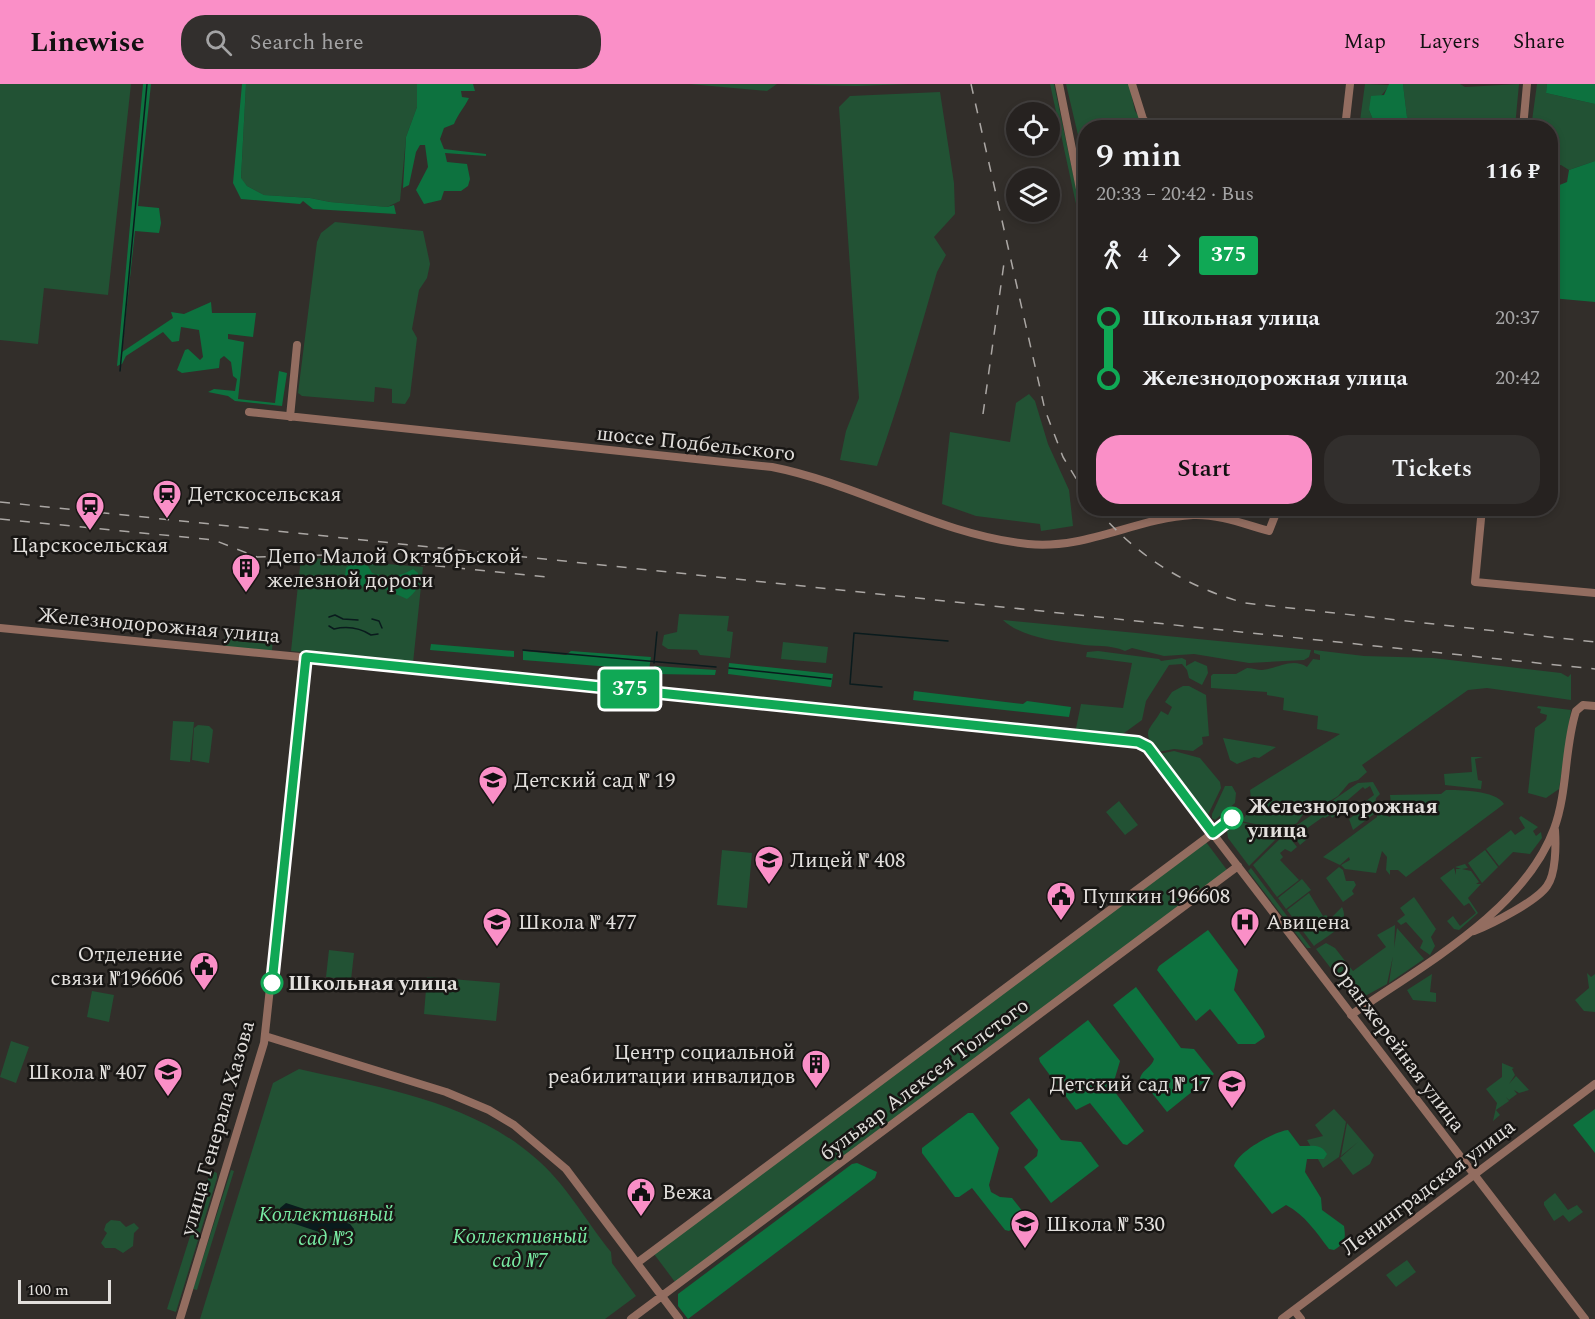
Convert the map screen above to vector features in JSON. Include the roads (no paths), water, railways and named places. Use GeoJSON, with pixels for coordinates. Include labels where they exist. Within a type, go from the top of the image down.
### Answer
{"type":"FeatureCollection","features":[{"type":"Feature","properties":{"kind":"street"},"geometry":{"type":"LineString","coordinates":[[1059,84],[1078,179]]}},
{"type":"Feature","properties":{"kind":"street"},"geometry":{"type":"LineString","coordinates":[[1132,84],[1144,120]]}},
{"type":"Feature","properties":{"kind":"street"},"geometry":{"type":"LineString","coordinates":[[1346,120],[1350,84]]}},
{"type":"Feature","properties":{"kind":"street"},"geometry":{"type":"LineString","coordinates":[[1523,120],[1527,84]]}},
{"type":"Feature","properties":{"kind":"street"},"geometry":{"type":"LineString","coordinates":[[290,417],[297,345]]}},
{"type":"Feature","properties":{"kind":"street","name":"шоссе Подбельского"},"geometry":{"type":"LineString","coordinates":[[249,412],[772,467],[806,474],[988,536],[1029,544],[1073,544],[1165,519],[1186,516],[1220,517],[1269,531],[1275,516]]}},
{"type":"Feature","properties":{"kind":"street"},"geometry":{"type":"LineString","coordinates":[[1481,516],[1475,582],[1595,593]]}},
{"type":"Feature","properties":{"kind":"street","name":"Железнодорожная улица"},"geometry":{"type":"LineString","coordinates":[[0,628],[1138,742]]}},
{"type":"Feature","properties":{"kind":"street","name":"улица Генерала Хазова"},"geometry":{"type":"LineString","coordinates":[[180,1319],[265,1035],[306,657]]}},
{"type":"Feature","properties":{"kind":"street"},"geometry":{"type":"LineString","coordinates":[[1468,933],[1490,924],[1547,887],[1553,862],[1555,826],[1574,717],[1583,705],[1595,706]]}},
{"type":"Feature","properties":{"kind":"street","name":"Оранжерейная улица"},"geometry":{"type":"LineString","coordinates":[[1138,742],[1148,747],[1585,1319]]}},
{"type":"Feature","properties":{"kind":"street"},"geometry":{"type":"LineString","coordinates":[[1351,1015],[1468,933],[1522,883],[1541,856],[1555,826]]}},
{"type":"Feature","properties":{"kind":"street","name":"бульвар Алексея Толстого"},"geometry":{"type":"LineString","coordinates":[[637,1263],[1213,833]]}},
{"type":"Feature","properties":{"kind":"street","name":"бульвар Алексея Толстого"},"geometry":{"type":"LineString","coordinates":[[631,1319],[1238,866]]}},
{"type":"Feature","properties":{"kind":"street"},"geometry":{"type":"LineString","coordinates":[[265,1035],[446,1092],[504,1118],[538,1143],[566,1169],[679,1319]]}},
{"type":"Feature","properties":{"kind":"street","name":"Ленинградская улица"},"geometry":{"type":"LineString","coordinates":[[1282,1319],[1595,1084]]}},
{"type":"Feature","properties":{"kind":"street"},"geometry":{"type":"LineString","coordinates":[[1294,1310],[1301,1319]]}},
{"type":"Feature","properties":{"kind":"waterway"},"geometry":{"type":"LineString","coordinates":[[120,371],[147,84]]}},
{"type":"Feature","properties":{"kind":"waterway"},"geometry":{"type":"LineString","coordinates":[[329,617],[335,615],[343,619],[358,620]]}},
{"type":"Feature","properties":{"kind":"waterway"},"geometry":{"type":"LineString","coordinates":[[372,619],[379,621],[382,628]]}},
{"type":"Feature","properties":{"kind":"waterway"},"geometry":{"type":"LineString","coordinates":[[329,626],[334,629],[353,628],[371,635],[378,634]]}},
{"type":"Feature","properties":{"kind":"waterway"},"geometry":{"type":"LineString","coordinates":[[654,663],[657,632]]}},
{"type":"Feature","properties":{"kind":"waterway"},"geometry":{"type":"LineString","coordinates":[[882,687],[850,684],[854,633],[948,641]]}},
{"type":"Feature","properties":{"kind":"waterway"},"geometry":{"type":"LineString","coordinates":[[523,650],[716,667]]}},
{"type":"Feature","properties":{"kind":"waterway"},"geometry":{"type":"LineString","coordinates":[[729,668],[831,679]]}},
{"type":"Feature","properties":{"kind":"railway"},"geometry":{"type":"LineString","coordinates":[[971,84],[1045,410],[1063,457],[1078,482]]}},
{"type":"Feature","properties":{"kind":"railway"},"geometry":{"type":"LineString","coordinates":[[983,414],[1005,256]]}},
{"type":"Feature","properties":{"kind":"railway"},"geometry":{"type":"LineString","coordinates":[[0,502],[1595,669]]}},
{"type":"Feature","properties":{"kind":"railway"},"geometry":{"type":"LineString","coordinates":[[1103,516],[1127,540],[1163,567],[1202,588],[1245,603],[1595,642]]}},
{"type":"Feature","properties":{"kind":"railway"},"geometry":{"type":"LineString","coordinates":[[0,519],[214,540],[257,557],[328,555],[547,577]]}},
{"type":"Feature","properties":{"kind":"place","name":"Детскосельская"},"geometry":{"type":"Point","coordinates":[167,520]}},
{"type":"Feature","properties":{"kind":"place","name":"Царскосельская"},"geometry":{"type":"Point","coordinates":[90,532]}},
{"type":"Feature","properties":{"kind":"place","name":"Депо Малой Октябрьской железной дороги"},"geometry":{"type":"Point","coordinates":[246,594]}},
{"type":"Feature","properties":{"kind":"place","name":"Детский сад № 19"},"geometry":{"type":"Point","coordinates":[493,806]}},
{"type":"Feature","properties":{"kind":"place","name":"Железнодорожная улица"},"geometry":{"type":"Point","coordinates":[1232,818]}},
{"type":"Feature","properties":{"kind":"place","name":"Лицей № 408"},"geometry":{"type":"Point","coordinates":[769,886]}},
{"type":"Feature","properties":{"kind":"place","name":"Пушкин 196608"},"geometry":{"type":"Point","coordinates":[1061,922]}},
{"type":"Feature","properties":{"kind":"place","name":"Школа № 477"},"geometry":{"type":"Point","coordinates":[497,948]}},
{"type":"Feature","properties":{"kind":"place","name":"Авицена"},"geometry":{"type":"Point","coordinates":[1245,948]}},
{"type":"Feature","properties":{"kind":"place","name":"Школьная улица"},"geometry":{"type":"Point","coordinates":[272,983]}},
{"type":"Feature","properties":{"kind":"place","name":"Отделение связи №196606"},"geometry":{"type":"Point","coordinates":[204,992]}},
{"type":"Feature","properties":{"kind":"place","name":"Центр социальной реабилитации инвалидов"},"geometry":{"type":"Point","coordinates":[816,1090]}},
{"type":"Feature","properties":{"kind":"place","name":"Школа № 407"},"geometry":{"type":"Point","coordinates":[168,1098]}},
{"type":"Feature","properties":{"kind":"place","name":"Детский сад № 17"},"geometry":{"type":"Point","coordinates":[1232,1110]}},
{"type":"Feature","properties":{"kind":"place","name":"Вежа"},"geometry":{"type":"Point","coordinates":[641,1218]}},
{"type":"Feature","properties":{"kind":"place","name":"Школа № 530"},"geometry":{"type":"Point","coordinates":[1025,1250]}},
{"type":"Feature","properties":{"kind":"park label","name":"Коллективный сад №3"},"geometry":{"type":"Point","coordinates":[326,1226]}},
{"type":"Feature","properties":{"kind":"park label","name":"Коллективный сад №7"},"geometry":{"type":"Point","coordinates":[520,1248]}}]}
